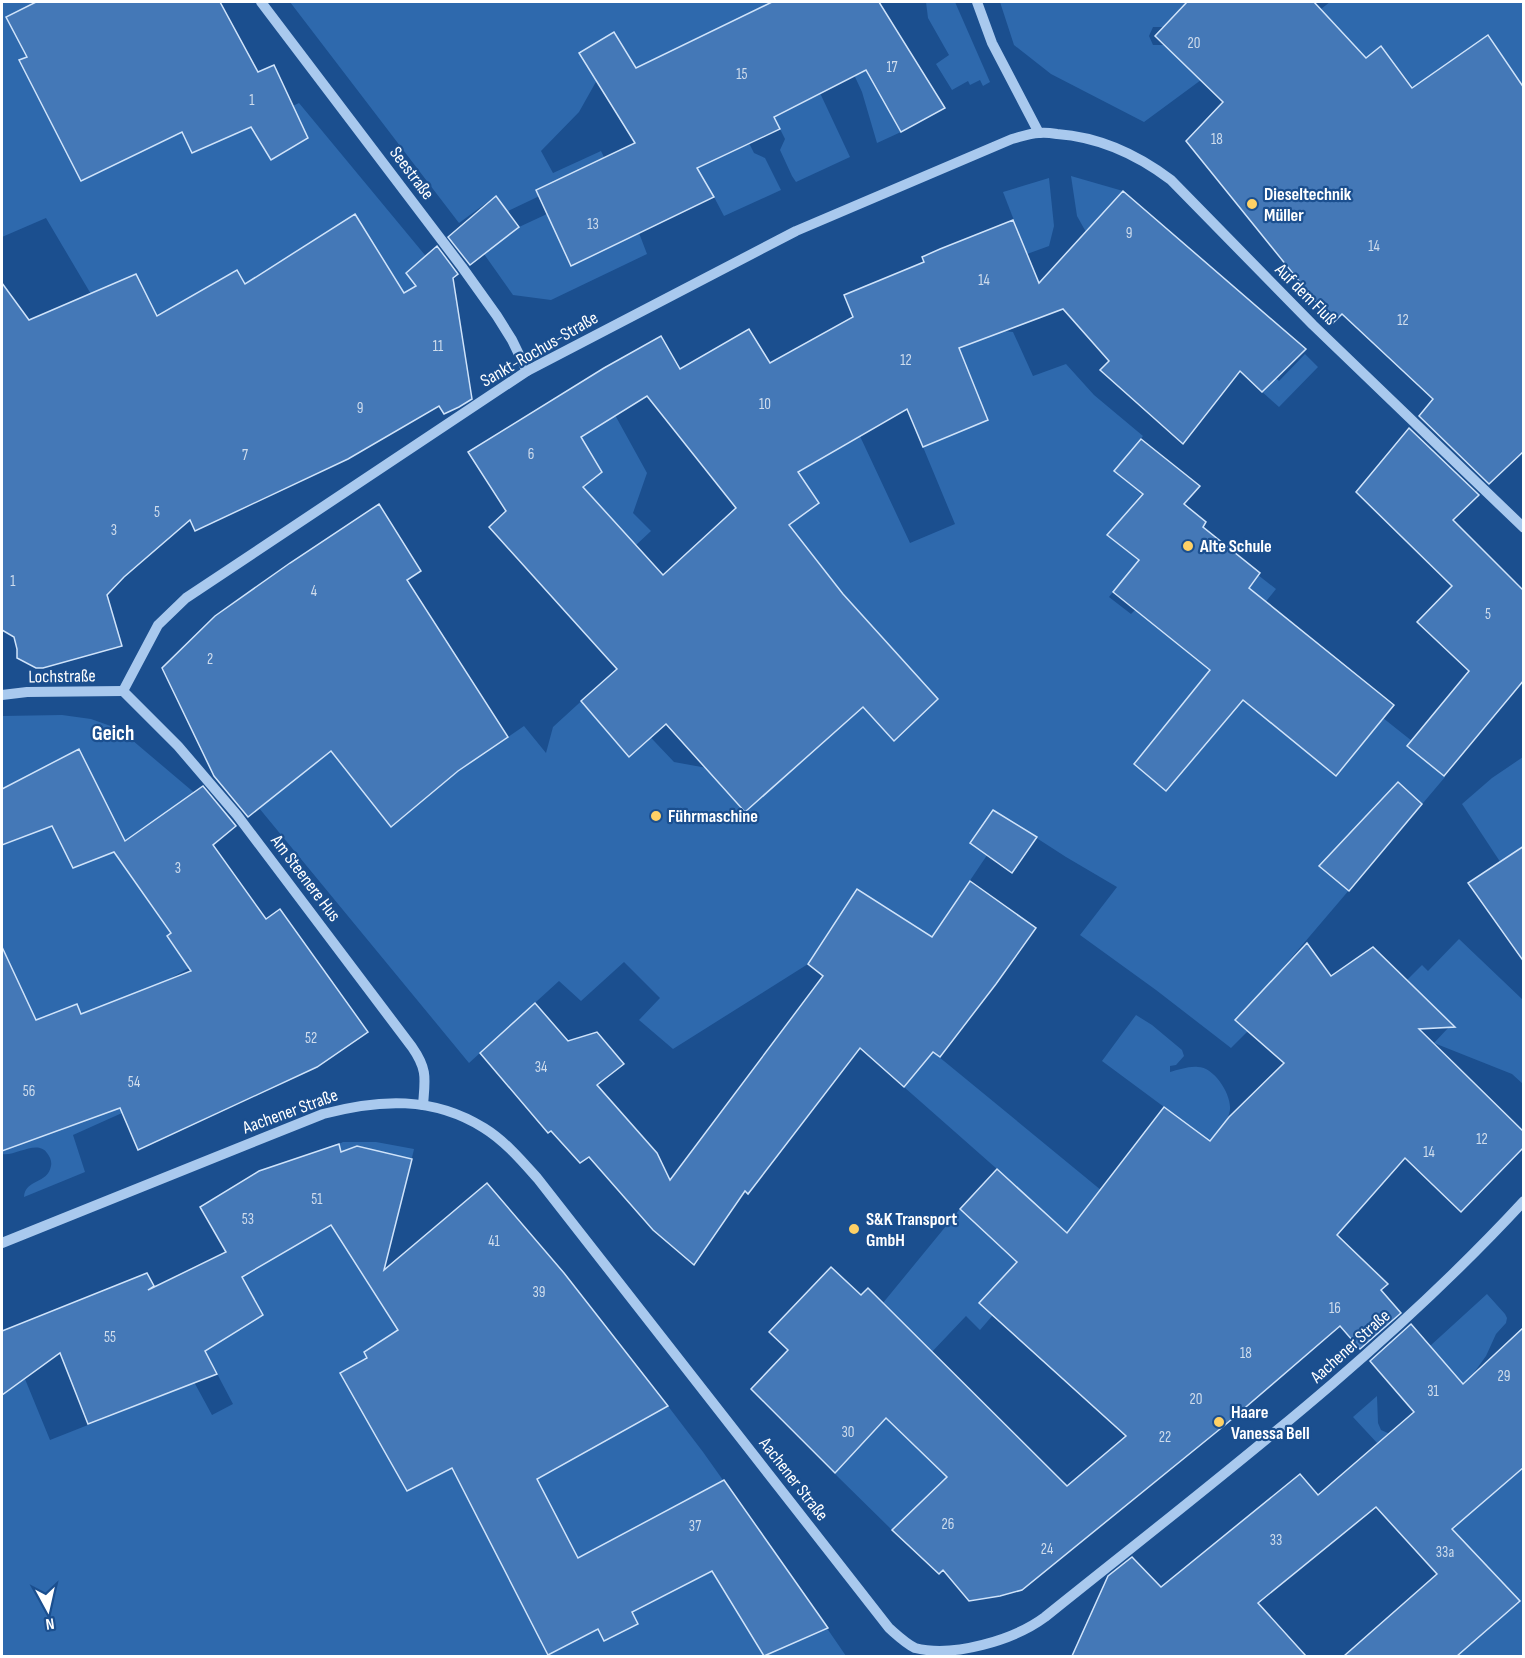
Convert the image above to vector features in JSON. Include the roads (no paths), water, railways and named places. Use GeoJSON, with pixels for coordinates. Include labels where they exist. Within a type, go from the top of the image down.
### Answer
{"type":"FeatureCollection","features":[{"type":"Feature","properties":{"kind":"street","name":"Seestraße"},"geometry":{"type":"LineString","coordinates":[[261,2],[462,267],[512,340],[527,371]]}},
{"type":"Feature","properties":{"kind":"street"},"geometry":{"type":"LineString","coordinates":[[977,2],[992,43],[1039,132]]}},
{"type":"Feature","properties":{"kind":"street","name":"Sankt-Rochus-Straße"},"geometry":{"type":"LineString","coordinates":[[123,692],[158,625],[186,598],[527,371],[796,231],[1012,139],[1039,132]]}},
{"type":"Feature","properties":{"kind":"street","name":"Auf dem Fluß"},"geometry":{"type":"LineString","coordinates":[[1039,132],[1078,135],[1103,143],[1139,158],[1171,180],[1313,325],[1524,528]]}},
{"type":"Feature","properties":{"kind":"street","name":"Lochstraße"},"geometry":{"type":"LineString","coordinates":[[2,695],[27,692],[123,692]]}},
{"type":"Feature","properties":{"kind":"street","name":"Am Steenere Hus"},"geometry":{"type":"LineString","coordinates":[[123,692],[178,746],[237,815],[412,1047],[424,1067],[423,1105]]}},
{"type":"Feature","properties":{"kind":"street","name":"Aachener Straße"},"geometry":{"type":"LineString","coordinates":[[2,1243],[323,1114],[352,1106],[375,1103],[423,1105],[451,1112],[485,1129],[506,1145],[538,1179],[889,1628],[916,1648],[950,1655],[1002,1641],[1032,1627],[1045,1617],[1317,1397],[1449,1278],[1524,1201]]}},
{"type":"Feature","properties":{"kind":"place","name":"Dieseltechnik Müller"},"geometry":{"type":"Point","coordinates":[1252,204]}},
{"type":"Feature","properties":{"kind":"place","name":"Alte Schule"},"geometry":{"type":"Point","coordinates":[1188,546]}},
{"type":"Feature","properties":{"kind":"place","name":"Führmaschine"},"geometry":{"type":"Point","coordinates":[656,816]}},
{"type":"Feature","properties":{"kind":"place","name":"S&K Transport GmbH"},"geometry":{"type":"Point","coordinates":[854,1229]}},
{"type":"Feature","properties":{"kind":"place","name":"Haare Vanessa Bell"},"geometry":{"type":"Point","coordinates":[1219,1422]}},
{"type":"Feature","properties":{"kind":"district","name":"Geich"},"geometry":{"type":"Point","coordinates":[113,733]}}]}
